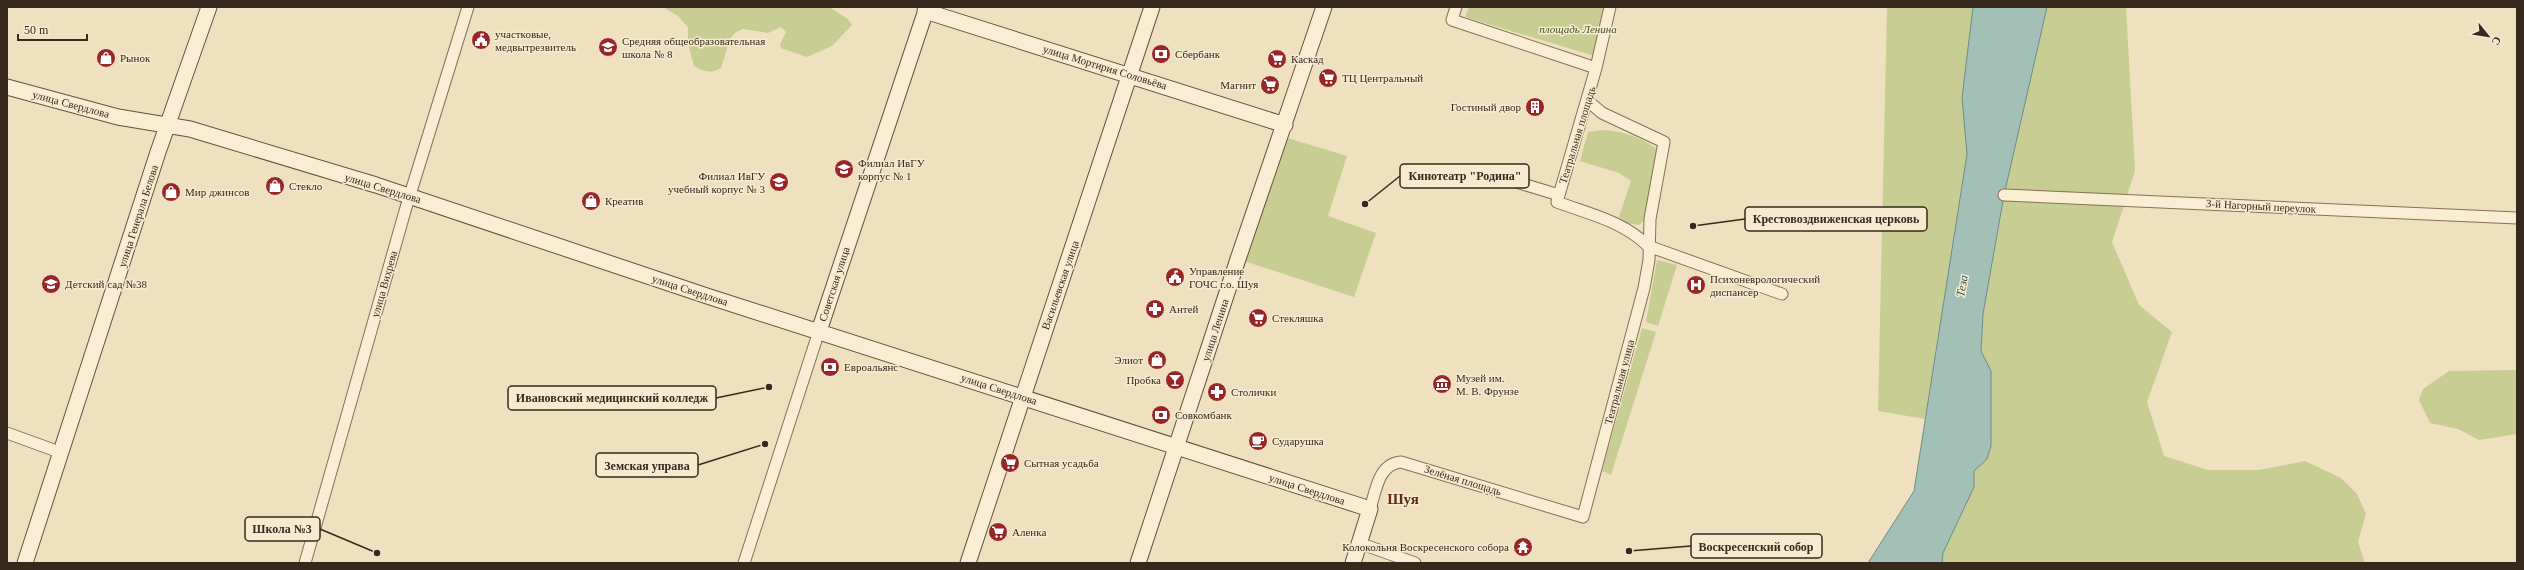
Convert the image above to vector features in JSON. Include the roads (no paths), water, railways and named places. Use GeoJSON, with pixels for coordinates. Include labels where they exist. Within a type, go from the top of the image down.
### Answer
{"type":"FeatureCollection","features":[{"type":"Feature","properties":{"kind":"main road","name":"улица Генерала Белова"},"geometry":{"type":"LineString","coordinates":[[25,563],[62,454],[168,125],[209,7]]}},
{"type":"Feature","properties":{"kind":"main road","name":"Васильевская улица"},"geometry":{"type":"LineString","coordinates":[[968,563],[1022,397],[1131,75],[1152,7]]}},
{"type":"Feature","properties":{"kind":"main road","name":"улица Ленина"},"geometry":{"type":"LineString","coordinates":[[1138,563],[1238,259],[1324,7]]}},
{"type":"Feature","properties":{"kind":"main road","name":"улица Мортирия Соловьёва"},"geometry":{"type":"LineString","coordinates":[[926,9],[1285,124]]}},
{"type":"Feature","properties":{"kind":"main road","name":"Советская улица"},"geometry":{"type":"LineString","coordinates":[[819,331],[926,9]]}},
{"type":"Feature","properties":{"kind":"main road","name":"улица Свердлова"},"geometry":{"type":"LineString","coordinates":[[7,87],[118,117],[190,129],[409,196],[1177,448],[1370,509]]}},
{"type":"Feature","properties":{"kind":"main road"},"geometry":{"type":"LineString","coordinates":[[1352,563],[1370,509]]}},
{"type":"Feature","properties":{"kind":"street","name":"улица Вихрева"},"geometry":{"type":"LineString","coordinates":[[305,563],[409,196],[468,7]]}},
{"type":"Feature","properties":{"kind":"street"},"geometry":{"type":"LineString","coordinates":[[1456,7],[1452,20],[1596,68],[1610,7]]}},
{"type":"Feature","properties":{"kind":"street","name":"Театральная площадь"},"geometry":{"type":"LineString","coordinates":[[1558,199],[1588,101],[1596,68]]}},
{"type":"Feature","properties":{"kind":"street","name":"Театральная улица"},"geometry":{"type":"LineString","coordinates":[[1583,517],[1644,288],[1649,260],[1648,246],[1650,219],[1664,142],[1602,113],[1588,101]]}},
{"type":"Feature","properties":{"kind":"street"},"geometry":{"type":"LineString","coordinates":[[1503,178],[1619,224],[1634,232],[1648,246],[1782,294]]}},
{"type":"Feature","properties":{"kind":"street","name":"3-й Нагорный переулок"},"geometry":{"type":"LineString","coordinates":[[2004,195],[2517,218]]}},
{"type":"Feature","properties":{"kind":"street","name":"Советская улица"},"geometry":{"type":"LineString","coordinates":[[744,563],[819,331]]}},
{"type":"Feature","properties":{"kind":"street"},"geometry":{"type":"LineString","coordinates":[[7,433],[62,454]]}},
{"type":"Feature","properties":{"kind":"street","name":"Зелёная площадь"},"geometry":{"type":"LineString","coordinates":[[1370,509],[1382,473],[1392,463],[1402,462],[1583,517]]}},
{"type":"Feature","properties":{"kind":"street"},"geometry":{"type":"LineString","coordinates":[[1359,543],[1414,563]]}},
{"type":"Feature","properties":{"kind":"water","name":"Теза"},"geometry":{"type":"Polygon","coordinates":[[[1973,7],[2047,7],[2004,195],[1983,314],[1981,351],[1991,371],[1991,446],[1987,459],[1974,471],[1974,487],[1943,553],[1942,563],[1868,563],[1914,491],[1967,154],[1962,98],[1973,7]]]}},
{"type":"Feature","properties":{"kind":"place","name":"участковые, медвытрезвитель"},"geometry":{"type":"Point","coordinates":[481,40]}},
{"type":"Feature","properties":{"kind":"place","name":"Средняя общеобразовательная школа № 8"},"geometry":{"type":"Point","coordinates":[608,47]}},
{"type":"Feature","properties":{"kind":"place","name":"Сбербанк"},"geometry":{"type":"Point","coordinates":[1161,54]}},
{"type":"Feature","properties":{"kind":"place","name":"Рынок"},"geometry":{"type":"Point","coordinates":[106,58]}},
{"type":"Feature","properties":{"kind":"place","name":"Каскад"},"geometry":{"type":"Point","coordinates":[1277,59]}},
{"type":"Feature","properties":{"kind":"place","name":"ТЦ Центральный"},"geometry":{"type":"Point","coordinates":[1328,78]}},
{"type":"Feature","properties":{"kind":"place","name":"Магнит"},"geometry":{"type":"Point","coordinates":[1270,85]}},
{"type":"Feature","properties":{"kind":"place","name":"Гостиный двор"},"geometry":{"type":"Point","coordinates":[1535,107]}},
{"type":"Feature","properties":{"kind":"place","name":"Филиал ИвГУ корпус № 1"},"geometry":{"type":"Point","coordinates":[844,169]}},
{"type":"Feature","properties":{"kind":"place","name":"Филиал ИвГУ учебный корпус № 3"},"geometry":{"type":"Point","coordinates":[779,182]}},
{"type":"Feature","properties":{"kind":"place","name":"Стекло"},"geometry":{"type":"Point","coordinates":[275,186]}},
{"type":"Feature","properties":{"kind":"place","name":"Мир джинсов"},"geometry":{"type":"Point","coordinates":[171,192]}},
{"type":"Feature","properties":{"kind":"place","name":"Креатив"},"geometry":{"type":"Point","coordinates":[591,201]}},
{"type":"Feature","properties":{"kind":"place","name":"Кинотеатр \"Родина\""},"geometry":{"type":"Point","coordinates":[1365,204]}},
{"type":"Feature","properties":{"kind":"place","name":"Крестовоздвиженская церковь"},"geometry":{"type":"Point","coordinates":[1693,226]}},
{"type":"Feature","properties":{"kind":"place","name":"Управление ГОЧС г.о. Шуя"},"geometry":{"type":"Point","coordinates":[1175,277]}},
{"type":"Feature","properties":{"kind":"place","name":"Детский сад №38"},"geometry":{"type":"Point","coordinates":[51,284]}},
{"type":"Feature","properties":{"kind":"place","name":"Психоневрологический диспансер"},"geometry":{"type":"Point","coordinates":[1696,285]}},
{"type":"Feature","properties":{"kind":"place","name":"Антей"},"geometry":{"type":"Point","coordinates":[1155,309]}},
{"type":"Feature","properties":{"kind":"place","name":"Стекляшка"},"geometry":{"type":"Point","coordinates":[1258,318]}},
{"type":"Feature","properties":{"kind":"place","name":"Элиот"},"geometry":{"type":"Point","coordinates":[1157,360]}},
{"type":"Feature","properties":{"kind":"place","name":"Евроальянс"},"geometry":{"type":"Point","coordinates":[830,367]}},
{"type":"Feature","properties":{"kind":"place","name":"Пробка"},"geometry":{"type":"Point","coordinates":[1175,380]}},
{"type":"Feature","properties":{"kind":"place","name":"Музей им. М. В. Фрунзе"},"geometry":{"type":"Point","coordinates":[1442,384]}},
{"type":"Feature","properties":{"kind":"place","name":"Ивановский медицинский колледж"},"geometry":{"type":"Point","coordinates":[769,387]}},
{"type":"Feature","properties":{"kind":"place","name":"Столички"},"geometry":{"type":"Point","coordinates":[1217,392]}},
{"type":"Feature","properties":{"kind":"place","name":"Совкомбанк"},"geometry":{"type":"Point","coordinates":[1161,415]}},
{"type":"Feature","properties":{"kind":"place","name":"Сударушка"},"geometry":{"type":"Point","coordinates":[1258,441]}},
{"type":"Feature","properties":{"kind":"place","name":"Земская управа"},"geometry":{"type":"Point","coordinates":[765,444]}},
{"type":"Feature","properties":{"kind":"place","name":"Сытная усадьба"},"geometry":{"type":"Point","coordinates":[1010,463]}},
{"type":"Feature","properties":{"kind":"place","name":"Аленка"},"geometry":{"type":"Point","coordinates":[998,532]}},
{"type":"Feature","properties":{"kind":"place","name":"Колокольня Воскресенского собора"},"geometry":{"type":"Point","coordinates":[1523,547]}},
{"type":"Feature","properties":{"kind":"place","name":"Воскресенский собор"},"geometry":{"type":"Point","coordinates":[1629,551]}},
{"type":"Feature","properties":{"kind":"place","name":"Школа №3"},"geometry":{"type":"Point","coordinates":[377,553]}},
{"type":"Feature","properties":{"kind":"district","name":"Шуя"},"geometry":{"type":"Point","coordinates":[1403,499]}},
{"type":"Feature","properties":{"kind":"park label","name":"площадь Ленина"},"geometry":{"type":"Point","coordinates":[1578,29]}}]}
